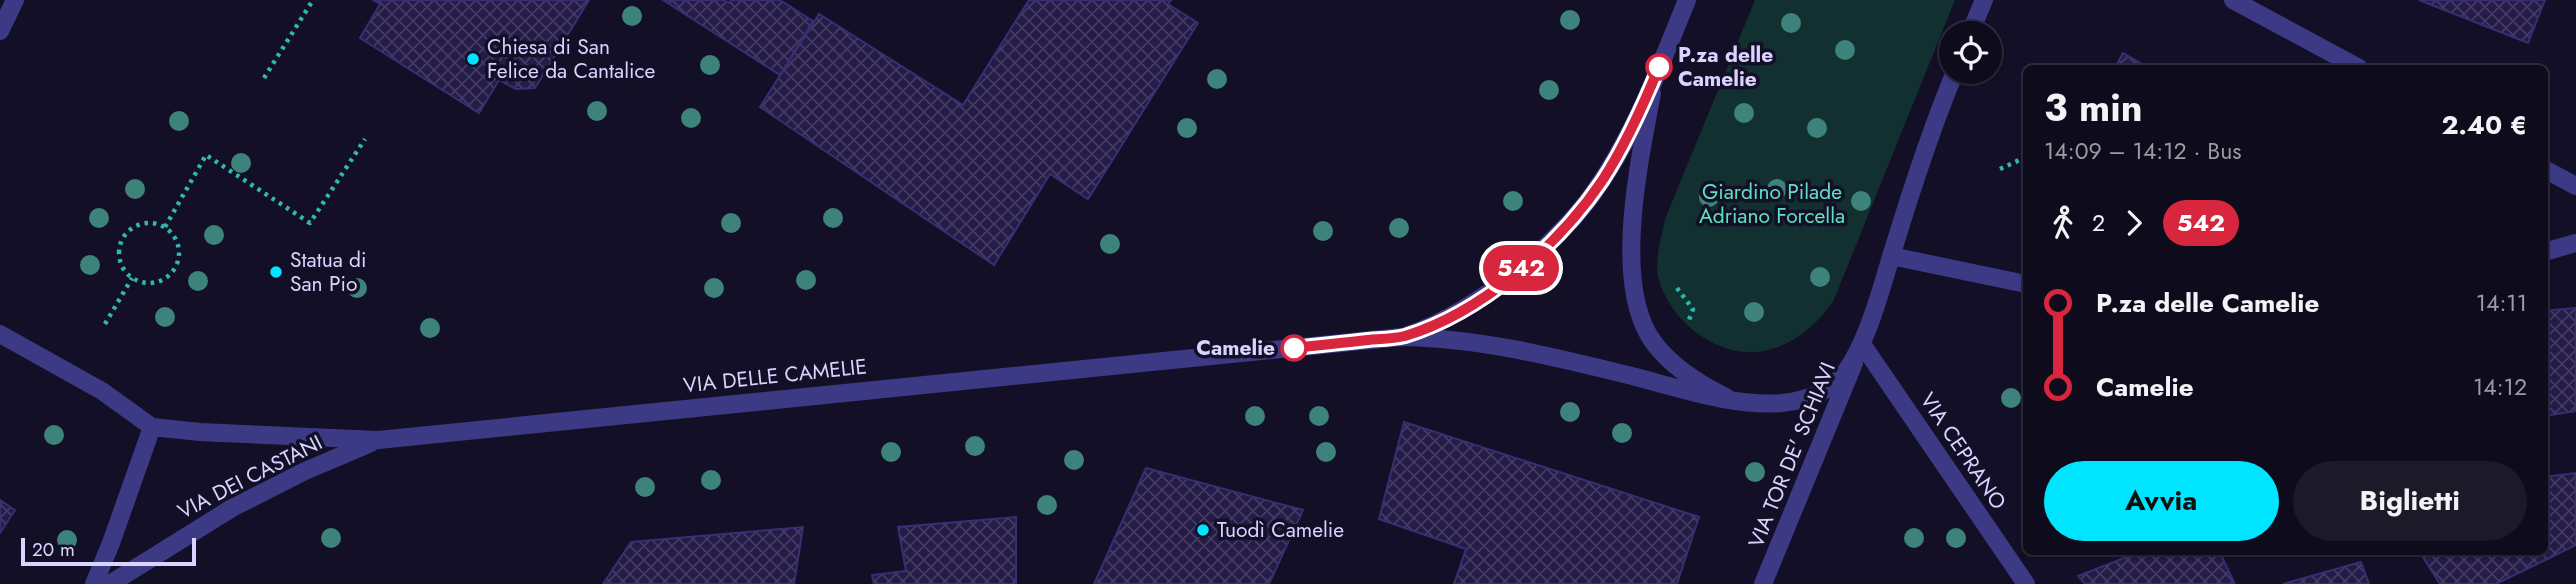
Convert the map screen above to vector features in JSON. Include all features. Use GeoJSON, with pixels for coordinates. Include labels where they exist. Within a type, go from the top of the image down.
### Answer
{"type":"FeatureCollection","features":[{"type":"Feature","properties":{"kind":"street"},"geometry":{"type":"LineString","coordinates":[[0,31],[15,0]]}},
{"type":"Feature","properties":{"kind":"street"},"geometry":{"type":"LineString","coordinates":[[1688,0],[1654,79],[1639,171],[1632,231],[1631,272],[1634,296],[1654,344],[1697,382],[1729,399],[1783,403],[1817,395],[1835,384],[1844,374],[1862,344],[1951,84]]}},
{"type":"Feature","properties":{"kind":"street"},"geometry":{"type":"LineString","coordinates":[[1975,21],[1984,0]]}},
{"type":"Feature","properties":{"kind":"street"},"geometry":{"type":"LineString","coordinates":[[2233,0],[2353,65]]}},
{"type":"Feature","properties":{"kind":"street","name":"VIA DELLE CAMELIE"},"geometry":{"type":"LineString","coordinates":[[1402,337],[1448,318],[1478,301],[1558,235],[1591,196],[1612,165],[1654,79]]}},
{"type":"Feature","properties":{"kind":"street"},"geometry":{"type":"LineString","coordinates":[[2548,171],[2576,186]]}},
{"type":"Feature","properties":{"kind":"street"},"geometry":{"type":"LineString","coordinates":[[2548,251],[2576,243]]}},
{"type":"Feature","properties":{"kind":"street"},"geometry":{"type":"LineString","coordinates":[[1891,256],[2023,283]]}},
{"type":"Feature","properties":{"kind":"street"},"geometry":{"type":"LineString","coordinates":[[0,334],[102,391],[152,427],[94,584]]}},
{"type":"Feature","properties":{"kind":"street","name":"VIA DELLE CAMELIE"},"geometry":{"type":"LineString","coordinates":[[152,427],[378,440],[1402,337],[1500,346],[1729,399]]}},
{"type":"Feature","properties":{"kind":"street","name":"VIA TOR DE' SCHIAVI"},"geometry":{"type":"LineString","coordinates":[[1763,584],[1862,344]]}},
{"type":"Feature","properties":{"kind":"street","name":"VIA CEPRANO"},"geometry":{"type":"LineString","coordinates":[[1862,344],[2026,584]]}},
{"type":"Feature","properties":{"kind":"street","name":"VIA DEI CASTANI"},"geometry":{"type":"LineString","coordinates":[[110,584],[232,508],[305,471],[378,440]]}},
{"type":"Feature","properties":{"kind":"path"},"geometry":{"type":"LineString","coordinates":[[264,78],[313,0]]}},
{"type":"Feature","properties":{"kind":"path"},"geometry":{"type":"LineString","coordinates":[[165,227],[206,155],[310,223],[365,139]]}},
{"type":"Feature","properties":{"kind":"path"},"geometry":{"type":"LineString","coordinates":[[2000,169],[2023,158]]}},
{"type":"Feature","properties":{"kind":"path"},"geometry":{"type":"LineString","coordinates":[[146,222],[165,227],[178,242],[180,252],[174,272],[157,283],[146,284],[132,278],[122,267],[119,258],[122,238],[137,225],[146,222]]}},
{"type":"Feature","properties":{"kind":"path"},"geometry":{"type":"LineString","coordinates":[[105,324],[132,278]]}},
{"type":"Feature","properties":{"kind":"path"},"geometry":{"type":"LineString","coordinates":[[1674,280],[1692,310],[1689,320]]}},
{"type":"Feature","properties":{"kind":"green space","name":"Giardino Pilade Adriano Forcella"},"geometry":{"type":"Polygon","coordinates":[[[1755,0],[1955,0],[1947,21],[1939,21],[1939,40],[1833,302],[1801,335],[1775,348],[1757,352],[1739,351],[1721,347],[1690,327],[1667,299],[1658,275],[1658,251],[1665,219],[1755,0]]]}},
{"type":"Feature","properties":{"kind":"building","name":"Chiesa di San Felice da Cantalice"},"geometry":{"type":"Polygon","coordinates":[[[373,0],[589,0],[535,88],[516,89],[499,80],[479,113],[360,38],[380,4],[373,0]]]}},
{"type":"Feature","properties":{"kind":"building"},"geometry":{"type":"Polygon","coordinates":[[[663,0],[724,0],[729,3],[731,0],[780,0],[813,21],[780,75],[663,0]]]}},
{"type":"Feature","properties":{"kind":"building"},"geometry":{"type":"Polygon","coordinates":[[[1029,0],[1171,0],[1168,4],[1198,23],[1088,199],[1050,174],[994,265],[760,107],[819,14],[963,105],[1029,0]]]}},
{"type":"Feature","properties":{"kind":"building"},"geometry":{"type":"Polygon","coordinates":[[[2419,0],[2545,0],[2528,43],[2419,0]]]}},
{"type":"Feature","properties":{"kind":"building"},"geometry":{"type":"Polygon","coordinates":[[[2123,53],[2144,65],[2117,65],[2123,53]]]}},
{"type":"Feature","properties":{"kind":"building"},"geometry":{"type":"Polygon","coordinates":[[[2576,308],[2576,411],[2548,415],[2548,311],[2576,308]]]}},
{"type":"Feature","properties":{"kind":"building"},"geometry":{"type":"Polygon","coordinates":[[[1404,422],[1699,517],[1677,584],[1454,584],[1466,549],[1379,519],[1404,422]]]}},
{"type":"Feature","properties":{"kind":"building"},"geometry":{"type":"Polygon","coordinates":[[[1146,468],[1303,510],[1269,584],[1094,584],[1146,468]]]}},
{"type":"Feature","properties":{"kind":"building"},"geometry":{"type":"Polygon","coordinates":[[[2576,473],[2576,545],[2496,584],[2440,584],[2422,555],[2548,555],[2548,476],[2576,473]]]}},
{"type":"Feature","properties":{"kind":"building"},"geometry":{"type":"Polygon","coordinates":[[[0,500],[15,510],[0,533],[0,500]]]}},
{"type":"Feature","properties":{"kind":"building"},"geometry":{"type":"Polygon","coordinates":[[[1016,517],[1016,584],[874,584],[872,575],[906,571],[898,527],[1016,517]]]}},
{"type":"Feature","properties":{"kind":"building"},"geometry":{"type":"Polygon","coordinates":[[[803,527],[794,584],[603,584],[631,542],[803,527]]]}},
{"type":"Feature","properties":{"kind":"building"},"geometry":{"type":"Polygon","coordinates":[[[2132,555],[2221,555],[2235,584],[2085,584],[2078,576],[2132,555]]]}},
{"type":"Feature","properties":{"kind":"building"},"geometry":{"type":"Polygon","coordinates":[[[2361,562],[2369,584],[2283,584],[2361,562]]]}},
{"type":"Feature","properties":{"kind":"bus line","name":"542"},"geometry":{"type":"LineString","coordinates":[[1294,348],[1402,337],[1459,312],[1493,291],[1558,235],[1591,196],[1612,165],[1659,67]]}},
{"type":"Feature","properties":{"kind":"place","name":"Chiesa di San Felice da Cantalice"},"geometry":{"type":"Point","coordinates":[473,59]}},
{"type":"Feature","properties":{"kind":"place","name":"P.za delle Camelie"},"geometry":{"type":"Point","coordinates":[1659,67]}},
{"type":"Feature","properties":{"kind":"place","name":"Statua di San Pio"},"geometry":{"type":"Point","coordinates":[276,272]}},
{"type":"Feature","properties":{"kind":"place","name":"Camelie"},"geometry":{"type":"Point","coordinates":[1294,348]}},
{"type":"Feature","properties":{"kind":"place","name":"Tuodì Camelie"},"geometry":{"type":"Point","coordinates":[1203,530]}}]}
